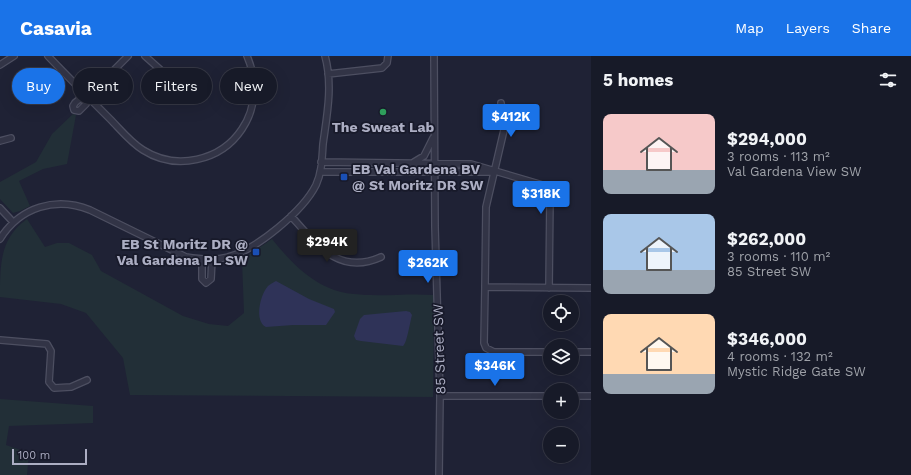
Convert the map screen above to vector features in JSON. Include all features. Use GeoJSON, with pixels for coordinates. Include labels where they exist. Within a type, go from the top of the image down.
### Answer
{"type":"FeatureCollection","features":[{"type":"Feature","properties":{"kind":"street"},"geometry":{"type":"LineString","coordinates":[[0,65],[14,56]]}},
{"type":"Feature","properties":{"kind":"street"},"geometry":{"type":"LineString","coordinates":[[48,56],[73,81]]}},
{"type":"Feature","properties":{"kind":"street"},"geometry":{"type":"LineString","coordinates":[[116,68],[128,56]]}},
{"type":"Feature","properties":{"kind":"street"},"geometry":{"type":"LineString","coordinates":[[145,56],[158,68]]}},
{"type":"Feature","properties":{"kind":"street"},"geometry":{"type":"LineString","coordinates":[[96,104],[131,140],[144,151],[171,160],[182,161],[201,159],[221,150],[232,141],[242,130],[249,116],[254,100],[254,87],[251,67],[246,56]]}},
{"type":"Feature","properties":{"kind":"street"},"geometry":{"type":"LineString","coordinates":[[0,239],[13,222],[31,210],[58,203],[77,205],[90,210],[186,257],[202,259],[227,258],[244,251],[291,216],[306,201],[316,185],[322,162],[329,89],[328,74],[324,56]]}},
{"type":"Feature","properties":{"kind":"street"},"geometry":{"type":"LineString","coordinates":[[328,74],[379,68],[386,65],[388,56]]}},
{"type":"Feature","properties":{"kind":"street","name":"85 Street SW"},"geometry":{"type":"LineString","coordinates":[[434,56],[434,172],[440,396],[439,475]]}},
{"type":"Feature","properties":{"kind":"street"},"geometry":{"type":"LineString","coordinates":[[501,104],[504,130],[485,215],[484,343],[486,348],[494,352],[543,352]]}},
{"type":"Feature","properties":{"kind":"street"},"geometry":{"type":"LineString","coordinates":[[413,162],[424,156],[434,136]]}},
{"type":"Feature","properties":{"kind":"street"},"geometry":{"type":"LineString","coordinates":[[0,141],[11,138]]}},
{"type":"Feature","properties":{"kind":"street"},"geometry":{"type":"LineString","coordinates":[[322,162],[434,162],[471,164],[494,172],[542,184],[548,189],[550,197],[549,288]]}},
{"type":"Feature","properties":{"kind":"street"},"geometry":{"type":"LineString","coordinates":[[320,172],[494,172]]}},
{"type":"Feature","properties":{"kind":"street"},"geometry":{"type":"LineString","coordinates":[[0,208],[13,222]]}},
{"type":"Feature","properties":{"kind":"street"},"geometry":{"type":"LineString","coordinates":[[291,216],[318,247],[337,258],[359,263],[381,257]]}},
{"type":"Feature","properties":{"kind":"street"},"geometry":{"type":"LineString","coordinates":[[202,259],[202,279],[206,283],[211,279],[212,259]]}},
{"type":"Feature","properties":{"kind":"street"},"geometry":{"type":"LineString","coordinates":[[485,287],[591,288]]}},
{"type":"Feature","properties":{"kind":"street"},"geometry":{"type":"LineString","coordinates":[[0,340],[47,344],[51,352],[49,382],[54,388],[60,389],[71,387],[87,380]]}},
{"type":"Feature","properties":{"kind":"street"},"geometry":{"type":"LineString","coordinates":[[579,352],[591,352]]}},
{"type":"Feature","properties":{"kind":"street"},"geometry":{"type":"LineString","coordinates":[[440,396],[543,396]]}},
{"type":"Feature","properties":{"kind":"street"},"geometry":{"type":"LineString","coordinates":[[579,396],[591,396]]}},
{"type":"Feature","properties":{"kind":"shaded area"},"geometry":{"type":"Polygon","coordinates":[[[73,114],[76,115],[67,164],[43,169],[19,181],[30,206],[13,213],[0,199],[0,182],[36,162],[52,134],[73,114]]]}},
{"type":"Feature","properties":{"kind":"shaded area"},"geometry":{"type":"Polygon","coordinates":[[[27,219],[45,247],[57,243],[69,243],[92,255],[101,271],[183,316],[209,324],[228,326],[244,313],[242,261],[244,258],[272,239],[289,259],[308,276],[329,288],[341,292],[364,295],[434,295],[433,397],[130,395],[123,358],[86,313],[61,304],[0,297],[0,274],[3,253],[11,235],[18,226],[27,219]]]}},
{"type":"Feature","properties":{"kind":"shaded area"},"geometry":{"type":"Polygon","coordinates":[[[0,399],[93,406],[93,423],[9,426],[6,445],[29,453],[27,475],[0,475],[0,399]]]}},
{"type":"Feature","properties":{"kind":"water"},"geometry":{"type":"Polygon","coordinates":[[[276,281],[309,299],[334,309],[335,312],[326,325],[266,327],[262,324],[259,314],[261,301],[268,286],[276,281]]]}},
{"type":"Feature","properties":{"kind":"water"},"geometry":{"type":"Polygon","coordinates":[[[406,311],[410,312],[412,315],[407,337],[403,346],[356,340],[354,336],[360,319],[364,315],[406,311]]]}},
{"type":"Feature","properties":{"kind":"place","name":"The Sweat Lab"},"geometry":{"type":"Point","coordinates":[383,112]}},
{"type":"Feature","properties":{"kind":"place","name":"EB Val Gardena BV @ St Moritz DR SW"},"geometry":{"type":"Point","coordinates":[344,177]}},
{"type":"Feature","properties":{"kind":"place","name":"EB St Moritz DR @ Val Gardena PL SW"},"geometry":{"type":"Point","coordinates":[256,252]}}]}
